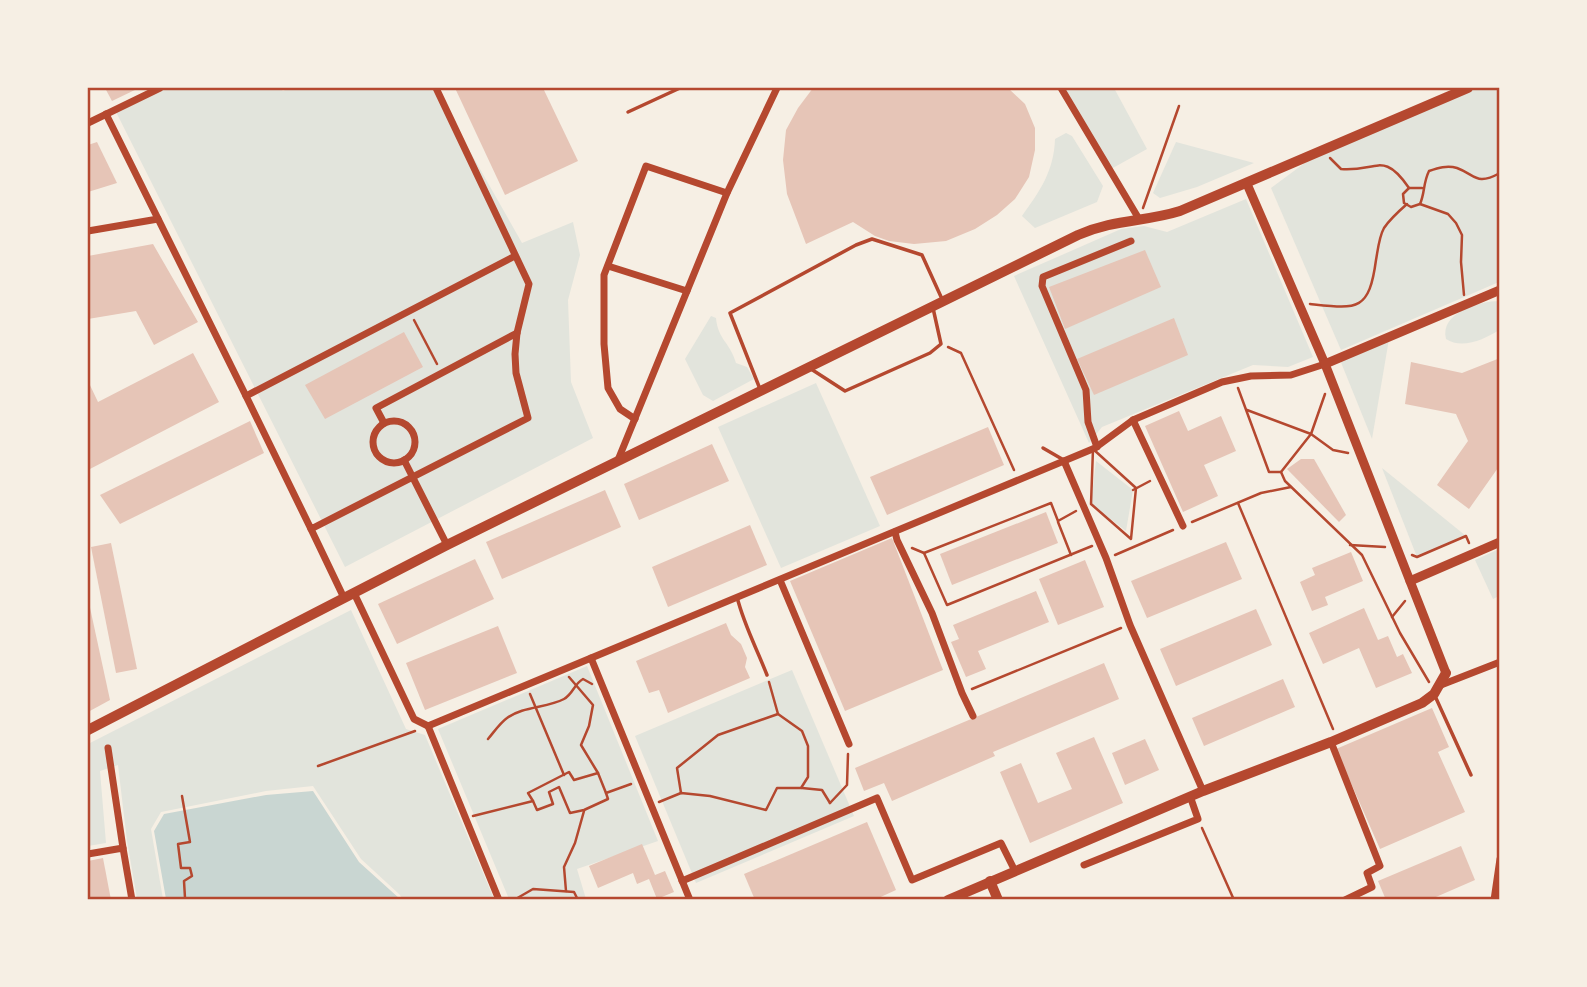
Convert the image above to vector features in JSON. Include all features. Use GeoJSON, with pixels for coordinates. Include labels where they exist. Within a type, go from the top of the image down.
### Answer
{"type":"FeatureCollection","features":[{"type":"Feature","properties":{"kind":"main road"},"geometry":{"type":"LineString","coordinates":[[88,730],[447,545],[1094,228],[1180,211],[1468,88]]}},
{"type":"Feature","properties":{"kind":"main road"},"geometry":{"type":"LineString","coordinates":[[948,900],[1190,796],[1334,741],[1422,703],[1437,689],[1446,673]]}},
{"type":"Feature","properties":{"kind":"main road"},"geometry":{"type":"LineString","coordinates":[[990,881],[998,900]]}},
{"type":"Feature","properties":{"kind":"street"},"geometry":{"type":"LineString","coordinates":[[88,123],[160,88]]}},
{"type":"Feature","properties":{"kind":"street"},"geometry":{"type":"LineString","coordinates":[[311,529],[528,418],[516,373],[517,333],[529,284],[436,88]]}},
{"type":"Feature","properties":{"kind":"street"},"geometry":{"type":"LineString","coordinates":[[618,461],[727,193],[778,88]]}},
{"type":"Feature","properties":{"kind":"street"},"geometry":{"type":"LineString","coordinates":[[1061,88],[1139,219]]}},
{"type":"Feature","properties":{"kind":"street"},"geometry":{"type":"LineString","coordinates":[[106,114],[311,529],[414,719],[428,726],[499,900]]}},
{"type":"Feature","properties":{"kind":"street"},"geometry":{"type":"LineString","coordinates":[[635,419],[620,409],[608,388],[604,344],[604,275],[646,166],[727,193]]}},
{"type":"Feature","properties":{"kind":"street"},"geometry":{"type":"LineString","coordinates":[[1247,184],[1325,364],[1446,673]]}},
{"type":"Feature","properties":{"kind":"street"},"geometry":{"type":"LineString","coordinates":[[88,231],[158,219]]}},
{"type":"Feature","properties":{"kind":"street"},"geometry":{"type":"LineString","coordinates":[[1095,448],[1088,422],[1086,390],[1042,286],[1043,277],[1131,241]]}},
{"type":"Feature","properties":{"kind":"street"},"geometry":{"type":"LineString","coordinates":[[246,396],[515,256]]}},
{"type":"Feature","properties":{"kind":"street"},"geometry":{"type":"LineString","coordinates":[[608,266],[687,291]]}},
{"type":"Feature","properties":{"kind":"street"},"geometry":{"type":"LineString","coordinates":[[428,726],[1095,448],[1133,419],[1235,378],[1291,375],[1325,364],[1500,290]]}},
{"type":"Feature","properties":{"kind":"street"},"geometry":{"type":"LineString","coordinates":[[383,423],[376,408],[517,333]]}},
{"type":"Feature","properties":{"kind":"street"},"geometry":{"type":"LineString","coordinates":[[1133,419],[1183,526]]}},
{"type":"Feature","properties":{"kind":"street"},"geometry":{"type":"LineString","coordinates":[[401,422],[412,431],[415,444],[404,460],[384,460],[375,451],[374,437],[383,423],[401,422]]}},
{"type":"Feature","properties":{"kind":"street"},"geometry":{"type":"LineString","coordinates":[[404,460],[447,545]]}},
{"type":"Feature","properties":{"kind":"street"},"geometry":{"type":"LineString","coordinates":[[1064,461],[1088,506],[1130,625],[1203,791]]}},
{"type":"Feature","properties":{"kind":"street"},"geometry":{"type":"LineString","coordinates":[[895,532],[932,613],[973,716]]}},
{"type":"Feature","properties":{"kind":"street"},"geometry":{"type":"LineString","coordinates":[[1410,581],[1500,542]]}},
{"type":"Feature","properties":{"kind":"street"},"geometry":{"type":"LineString","coordinates":[[779,580],[849,744]]}},
{"type":"Feature","properties":{"kind":"street"},"geometry":{"type":"LineString","coordinates":[[591,658],[690,900]]}},
{"type":"Feature","properties":{"kind":"street"},"geometry":{"type":"LineString","coordinates":[[1437,689],[1500,662]]}},
{"type":"Feature","properties":{"kind":"street"},"geometry":{"type":"LineString","coordinates":[[1334,741],[1380,866],[1367,873],[1372,887],[1345,900]]}},
{"type":"Feature","properties":{"kind":"street"},"geometry":{"type":"LineString","coordinates":[[108,748],[132,900]]}},
{"type":"Feature","properties":{"kind":"street"},"geometry":{"type":"LineString","coordinates":[[1084,865],[1198,819],[1190,796]]}},
{"type":"Feature","properties":{"kind":"street"},"geometry":{"type":"LineString","coordinates":[[682,881],[877,798],[912,880],[1001,843],[1014,871]]}},
{"type":"Feature","properties":{"kind":"street"},"geometry":{"type":"LineString","coordinates":[[88,854],[123,848]]}},
{"type":"Feature","properties":{"kind":"street"},"geometry":{"type":"LineString","coordinates":[[1494,900],[1500,859]]}},
{"type":"Feature","properties":{"kind":"lane"},"geometry":{"type":"LineString","coordinates":[[628,112],[680,88]]}},
{"type":"Feature","properties":{"kind":"lane"},"geometry":{"type":"LineString","coordinates":[[761,391],[730,313],[872,239],[922,255],[938,303],[941,344],[930,353],[845,391],[807,368]]}},
{"type":"Feature","properties":{"kind":"lane"},"geometry":{"type":"LineString","coordinates":[[1043,448],[1064,461]]}},
{"type":"Feature","properties":{"kind":"lane"},"geometry":{"type":"LineString","coordinates":[[737,597],[743,622],[767,676]]}},
{"type":"Feature","properties":{"kind":"lane"},"geometry":{"type":"LineString","coordinates":[[1437,689],[1471,775]]}},
{"type":"Feature","properties":{"kind":"path"},"geometry":{"type":"LineString","coordinates":[[1139,219],[1179,106]]}},
{"type":"Feature","properties":{"kind":"path"},"geometry":{"type":"LineString","coordinates":[[1321,151],[1341,169],[1387,165],[1397,171],[1409,187],[1422,188]]}},
{"type":"Feature","properties":{"kind":"path"},"geometry":{"type":"LineString","coordinates":[[1420,204],[1424,196],[1422,188],[1429,171],[1443,166],[1458,169],[1471,177],[1489,179],[1500,173]]}},
{"type":"Feature","properties":{"kind":"path"},"geometry":{"type":"LineString","coordinates":[[1409,187],[1403,194],[1404,203],[1411,207],[1420,204],[1448,214],[1462,235],[1461,262],[1465,305]]}},
{"type":"Feature","properties":{"kind":"path"},"geometry":{"type":"LineString","coordinates":[[1298,302],[1346,308],[1359,304],[1366,298],[1373,281],[1377,250],[1384,228],[1407,204]]}},
{"type":"Feature","properties":{"kind":"path"},"geometry":{"type":"LineString","coordinates":[[410,311],[441,373]]}},
{"type":"Feature","properties":{"kind":"path"},"geometry":{"type":"LineString","coordinates":[[941,344],[961,353],[1018,480]]}},
{"type":"Feature","properties":{"kind":"path"},"geometry":{"type":"LineString","coordinates":[[1235,378],[1269,472],[1281,472]]}},
{"type":"Feature","properties":{"kind":"path"},"geometry":{"type":"LineString","coordinates":[[1281,472],[1311,434],[1331,379]]}},
{"type":"Feature","properties":{"kind":"path"},"geometry":{"type":"LineString","coordinates":[[1247,410],[1311,434],[1333,450],[1344,454],[1360,452]]}},
{"type":"Feature","properties":{"kind":"path"},"geometry":{"type":"LineString","coordinates":[[1095,448],[1135,489],[1131,539],[1134,547]]}},
{"type":"Feature","properties":{"kind":"path"},"geometry":{"type":"LineString","coordinates":[[1088,506],[1095,448]]}},
{"type":"Feature","properties":{"kind":"path"},"geometry":{"type":"LineString","coordinates":[[1281,472],[1291,486],[1362,555],[1392,617],[1437,689]]}},
{"type":"Feature","properties":{"kind":"path"},"geometry":{"type":"LineString","coordinates":[[1135,489],[1160,476]]}},
{"type":"Feature","properties":{"kind":"path"},"geometry":{"type":"LineString","coordinates":[[1106,558],[1261,494],[1291,486]]}},
{"type":"Feature","properties":{"kind":"path"},"geometry":{"type":"LineString","coordinates":[[924,553],[1051,503],[1072,555]]}},
{"type":"Feature","properties":{"kind":"path"},"geometry":{"type":"LineString","coordinates":[[1238,503],[1334,741]]}},
{"type":"Feature","properties":{"kind":"path"},"geometry":{"type":"LineString","coordinates":[[1058,521],[1088,506]]}},
{"type":"Feature","properties":{"kind":"path"},"geometry":{"type":"LineString","coordinates":[[1088,506],[1131,539]]}},
{"type":"Feature","properties":{"kind":"path"},"geometry":{"type":"LineString","coordinates":[[1350,545],[1398,550],[1418,557],[1466,536],[1474,553]]}},
{"type":"Feature","properties":{"kind":"path"},"geometry":{"type":"LineString","coordinates":[[897,541],[924,553],[947,605],[1100,543]]}},
{"type":"Feature","properties":{"kind":"path"},"geometry":{"type":"LineString","coordinates":[[1392,617],[1410,594],[1410,581]]}},
{"type":"Feature","properties":{"kind":"path"},"geometry":{"type":"LineString","coordinates":[[962,693],[1130,625]]}},
{"type":"Feature","properties":{"kind":"path"},"geometry":{"type":"LineString","coordinates":[[561,670],[576,683],[593,705],[589,726],[581,745],[598,773],[608,799],[570,813],[559,787],[549,792],[553,804],[537,810],[528,793],[569,772],[574,780],[598,773]]}},
{"type":"Feature","properties":{"kind":"path"},"geometry":{"type":"LineString","coordinates":[[767,676],[778,714],[802,731],[807,746],[808,776],[801,788]]}},
{"type":"Feature","properties":{"kind":"path"},"geometry":{"type":"LineString","coordinates":[[488,739],[507,718],[569,696],[576,683],[583,680],[604,690]]}},
{"type":"Feature","properties":{"kind":"path"},"geometry":{"type":"LineString","coordinates":[[525,685],[564,775]]}},
{"type":"Feature","properties":{"kind":"path"},"geometry":{"type":"LineString","coordinates":[[681,793],[677,768],[707,743],[718,735],[778,714]]}},
{"type":"Feature","properties":{"kind":"path"},"geometry":{"type":"LineString","coordinates":[[318,766],[428,726]]}},
{"type":"Feature","properties":{"kind":"path"},"geometry":{"type":"LineString","coordinates":[[830,803],[847,785],[849,744]]}},
{"type":"Feature","properties":{"kind":"path"},"geometry":{"type":"LineString","coordinates":[[607,793],[641,780]]}},
{"type":"Feature","properties":{"kind":"path"},"geometry":{"type":"LineString","coordinates":[[651,805],[681,793],[710,796],[766,810],[777,788],[801,788],[822,790],[837,815]]}},
{"type":"Feature","properties":{"kind":"path"},"geometry":{"type":"LineString","coordinates":[[183,796],[190,842],[178,844],[181,868],[190,868],[192,876],[184,881],[185,898],[190,900]]}},
{"type":"Feature","properties":{"kind":"path"},"geometry":{"type":"LineString","coordinates":[[465,818],[533,801]]}},
{"type":"Feature","properties":{"kind":"path"},"geometry":{"type":"LineString","coordinates":[[566,891],[564,867],[575,843],[584,810]]}},
{"type":"Feature","properties":{"kind":"path"},"geometry":{"type":"LineString","coordinates":[[1198,819],[1234,900]]}},
{"type":"Feature","properties":{"kind":"path"},"geometry":{"type":"LineString","coordinates":[[514,900],[533,889],[574,892],[578,900]]}},
{"type":"Feature","properties":{"kind":"shaded area"},"geometry":{"type":"Polygon","coordinates":[[[159,88],[280,88],[283,91],[289,88],[434,88],[522,243],[573,222],[580,255],[568,300],[571,382],[593,438],[345,567],[115,110],[159,88]]]}},
{"type":"Feature","properties":{"kind":"shaded area"},"geometry":{"type":"Polygon","coordinates":[[[1063,88],[1114,88],[1147,149],[1111,169],[1063,88]]]}},
{"type":"Feature","properties":{"kind":"shaded area"},"geometry":{"type":"Polygon","coordinates":[[[1475,88],[1499,88],[1499,282],[1341,350],[1271,188],[1321,151],[1475,88]]]}},
{"type":"Feature","properties":{"kind":"shaded area"},"geometry":{"type":"Polygon","coordinates":[[[1066,133],[1072,136],[1103,186],[1097,202],[1035,228],[1022,216],[1049,171],[1055,139],[1066,133]]]}},
{"type":"Feature","properties":{"kind":"shaded area"},"geometry":{"type":"Polygon","coordinates":[[[1176,142],[1254,163],[1197,187],[1160,198],[1153,193],[1176,142]]]}},
{"type":"Feature","properties":{"kind":"shaded area"},"geometry":{"type":"Polygon","coordinates":[[[1246,199],[1313,357],[1288,367],[1253,365],[1102,427],[1089,443],[1014,276],[1121,229],[1144,226],[1167,232],[1246,199]]]}},
{"type":"Feature","properties":{"kind":"shaded area"},"geometry":{"type":"Polygon","coordinates":[[[1499,301],[1499,330],[1480,340],[1466,343],[1459,344],[1446,339],[1445,330],[1449,322],[1463,310],[1482,303],[1499,301]]]}},
{"type":"Feature","properties":{"kind":"shaded area"},"geometry":{"type":"Polygon","coordinates":[[[711,316],[716,318],[719,331],[736,363],[747,367],[754,379],[713,401],[703,395],[685,359],[711,316]]]}},
{"type":"Feature","properties":{"kind":"shaded area"},"geometry":{"type":"Polygon","coordinates":[[[1389,339],[1372,439],[1340,360],[1389,339]]]}},
{"type":"Feature","properties":{"kind":"shaded area"},"geometry":{"type":"Polygon","coordinates":[[[816,383],[880,526],[781,568],[718,427],[816,383]]]}},
{"type":"Feature","properties":{"kind":"shaded area"},"geometry":{"type":"Polygon","coordinates":[[[1096,461],[1133,490],[1126,531],[1091,504],[1096,461]]]}},
{"type":"Feature","properties":{"kind":"shaded area"},"geometry":{"type":"Polygon","coordinates":[[[1382,468],[1466,536],[1417,557],[1382,468]]]}},
{"type":"Feature","properties":{"kind":"shaded area"},"geometry":{"type":"Polygon","coordinates":[[[1499,549],[1499,596],[1493,599],[1475,560],[1499,549]]]}},
{"type":"Feature","properties":{"kind":"shaded area"},"geometry":{"type":"Polygon","coordinates":[[[351,610],[406,729],[425,735],[494,899],[403,899],[361,859],[313,786],[266,791],[161,812],[151,829],[163,899],[137,899],[118,765],[100,771],[106,843],[88,846],[88,744],[351,610]]]}},
{"type":"Feature","properties":{"kind":"shaded area"},"geometry":{"type":"Polygon","coordinates":[[[587,666],[658,841],[577,869],[586,899],[509,899],[438,729],[587,666]]]}},
{"type":"Feature","properties":{"kind":"shaded area"},"geometry":{"type":"Polygon","coordinates":[[[792,670],[854,816],[696,883],[635,736],[792,670]]]}},
{"type":"Feature","properties":{"kind":"shaded area"},"geometry":{"type":"Polygon","coordinates":[[[313,791],[359,862],[400,899],[166,899],[154,831],[164,814],[266,795],[313,791]]]}},
{"type":"Feature","properties":{"kind":"building"},"geometry":{"type":"Polygon","coordinates":[[[105,88],[139,88],[112,101],[105,88]]]}},
{"type":"Feature","properties":{"kind":"building"},"geometry":{"type":"Polygon","coordinates":[[[455,88],[543,88],[578,161],[505,195],[455,88]]]}},
{"type":"Feature","properties":{"kind":"building"},"geometry":{"type":"Polygon","coordinates":[[[813,88],[1008,88],[1025,104],[1035,128],[1035,150],[1029,177],[1015,199],[997,215],[975,229],[946,241],[914,244],[889,241],[875,236],[853,222],[806,244],[787,194],[783,160],[786,130],[813,88]]]}},
{"type":"Feature","properties":{"kind":"building"},"geometry":{"type":"Polygon","coordinates":[[[97,142],[117,183],[88,192],[88,145],[97,142]]]}},
{"type":"Feature","properties":{"kind":"building"},"geometry":{"type":"Polygon","coordinates":[[[153,244],[198,322],[154,345],[136,311],[88,319],[88,256],[153,244]]]}},
{"type":"Feature","properties":{"kind":"building"},"geometry":{"type":"Polygon","coordinates":[[[1145,250],[1161,287],[1065,329],[1049,287],[1145,250]]]}},
{"type":"Feature","properties":{"kind":"building"},"geometry":{"type":"Polygon","coordinates":[[[1174,318],[1188,355],[1094,395],[1077,359],[1174,318]]]}},
{"type":"Feature","properties":{"kind":"building"},"geometry":{"type":"Polygon","coordinates":[[[404,332],[423,367],[325,419],[305,385],[404,332]]]}},
{"type":"Feature","properties":{"kind":"building"},"geometry":{"type":"Polygon","coordinates":[[[193,353],[219,402],[88,470],[88,381],[98,402],[193,353]]]}},
{"type":"Feature","properties":{"kind":"building"},"geometry":{"type":"Polygon","coordinates":[[[1500,358],[1500,465],[1469,509],[1437,485],[1468,441],[1456,414],[1405,404],[1411,362],[1462,373],[1500,358]]]}},
{"type":"Feature","properties":{"kind":"building"},"geometry":{"type":"Polygon","coordinates":[[[1179,411],[1188,431],[1221,416],[1236,451],[1204,465],[1218,496],[1183,512],[1145,426],[1179,411]]]}},
{"type":"Feature","properties":{"kind":"building"},"geometry":{"type":"Polygon","coordinates":[[[250,421],[264,453],[120,524],[100,495],[250,421]]]}},
{"type":"Feature","properties":{"kind":"building"},"geometry":{"type":"Polygon","coordinates":[[[988,427],[1004,465],[887,515],[870,477],[988,427]]]}},
{"type":"Feature","properties":{"kind":"building"},"geometry":{"type":"Polygon","coordinates":[[[712,444],[729,481],[639,520],[624,484],[712,444]]]}},
{"type":"Feature","properties":{"kind":"building"},"geometry":{"type":"Polygon","coordinates":[[[1301,459],[1314,459],[1346,515],[1339,522],[1287,469],[1301,459]]]}},
{"type":"Feature","properties":{"kind":"building"},"geometry":{"type":"Polygon","coordinates":[[[605,490],[621,527],[502,579],[486,542],[605,490]]]}},
{"type":"Feature","properties":{"kind":"building"},"geometry":{"type":"Polygon","coordinates":[[[1046,512],[1058,543],[952,585],[940,554],[1046,512]]]}},
{"type":"Feature","properties":{"kind":"building"},"geometry":{"type":"Polygon","coordinates":[[[750,525],[767,565],[668,607],[652,567],[750,525]]]}},
{"type":"Feature","properties":{"kind":"building"},"geometry":{"type":"Polygon","coordinates":[[[892,538],[943,670],[845,711],[790,581],[892,538]]]}},
{"type":"Feature","properties":{"kind":"building"},"geometry":{"type":"Polygon","coordinates":[[[1226,542],[1242,579],[1147,618],[1131,581],[1226,542]]]}},
{"type":"Feature","properties":{"kind":"building"},"geometry":{"type":"Polygon","coordinates":[[[111,543],[137,669],[116,673],[91,547],[111,543]]]}},
{"type":"Feature","properties":{"kind":"building"},"geometry":{"type":"Polygon","coordinates":[[[1351,552],[1363,581],[1325,597],[1328,605],[1312,611],[1300,582],[1315,575],[1312,568],[1351,552]]]}},
{"type":"Feature","properties":{"kind":"building"},"geometry":{"type":"Polygon","coordinates":[[[475,559],[494,599],[397,644],[378,604],[475,559]]]}},
{"type":"Feature","properties":{"kind":"building"},"geometry":{"type":"Polygon","coordinates":[[[1085,560],[1104,607],[1058,625],[1039,579],[1085,560]]]}},
{"type":"Feature","properties":{"kind":"building"},"geometry":{"type":"Polygon","coordinates":[[[1036,591],[1049,622],[978,651],[986,669],[966,677],[951,642],[959,639],[953,625],[1036,591]]]}},
{"type":"Feature","properties":{"kind":"building"},"geometry":{"type":"Polygon","coordinates":[[[88,604],[110,700],[88,712],[88,604]]]}},
{"type":"Feature","properties":{"kind":"building"},"geometry":{"type":"Polygon","coordinates":[[[1364,608],[1378,640],[1388,636],[1397,657],[1403,654],[1412,673],[1376,688],[1359,648],[1323,664],[1309,633],[1364,608]]]}},
{"type":"Feature","properties":{"kind":"building"},"geometry":{"type":"Polygon","coordinates":[[[1256,609],[1272,645],[1176,686],[1160,649],[1256,609]]]}},
{"type":"Feature","properties":{"kind":"building"},"geometry":{"type":"Polygon","coordinates":[[[726,623],[731,635],[741,644],[747,658],[745,667],[750,678],[668,713],[659,690],[649,693],[636,661],[726,623]]]}},
{"type":"Feature","properties":{"kind":"building"},"geometry":{"type":"Polygon","coordinates":[[[498,626],[517,673],[425,710],[406,663],[498,626]]]}},
{"type":"Feature","properties":{"kind":"building"},"geometry":{"type":"Polygon","coordinates":[[[1104,663],[1119,699],[993,752],[995,756],[892,801],[884,783],[864,791],[855,768],[1104,663]]]}},
{"type":"Feature","properties":{"kind":"building"},"geometry":{"type":"Polygon","coordinates":[[[1283,679],[1295,707],[1204,746],[1192,718],[1283,679]]]}},
{"type":"Feature","properties":{"kind":"building"},"geometry":{"type":"Polygon","coordinates":[[[1432,708],[1449,747],[1438,752],[1465,812],[1380,849],[1336,749],[1432,708]]]}},
{"type":"Feature","properties":{"kind":"building"},"geometry":{"type":"Polygon","coordinates":[[[1094,737],[1123,803],[1030,843],[1000,772],[1021,763],[1038,803],[1072,789],[1056,753],[1094,737]]]}},
{"type":"Feature","properties":{"kind":"building"},"geometry":{"type":"Polygon","coordinates":[[[1145,739],[1159,770],[1125,785],[1112,753],[1145,739]]]}},
{"type":"Feature","properties":{"kind":"building"},"geometry":{"type":"Polygon","coordinates":[[[867,822],[896,890],[874,900],[755,900],[744,874],[867,822]]]}},
{"type":"Feature","properties":{"kind":"building"},"geometry":{"type":"Polygon","coordinates":[[[642,844],[655,875],[665,871],[674,892],[657,899],[649,879],[637,884],[633,873],[598,888],[589,866],[642,844]]]}},
{"type":"Feature","properties":{"kind":"building"},"geometry":{"type":"Polygon","coordinates":[[[1461,846],[1475,880],[1429,900],[1386,900],[1378,881],[1461,846]]]}},
{"type":"Feature","properties":{"kind":"building"},"geometry":{"type":"Polygon","coordinates":[[[103,858],[111,900],[88,900],[88,861],[103,858]]]}}]}
